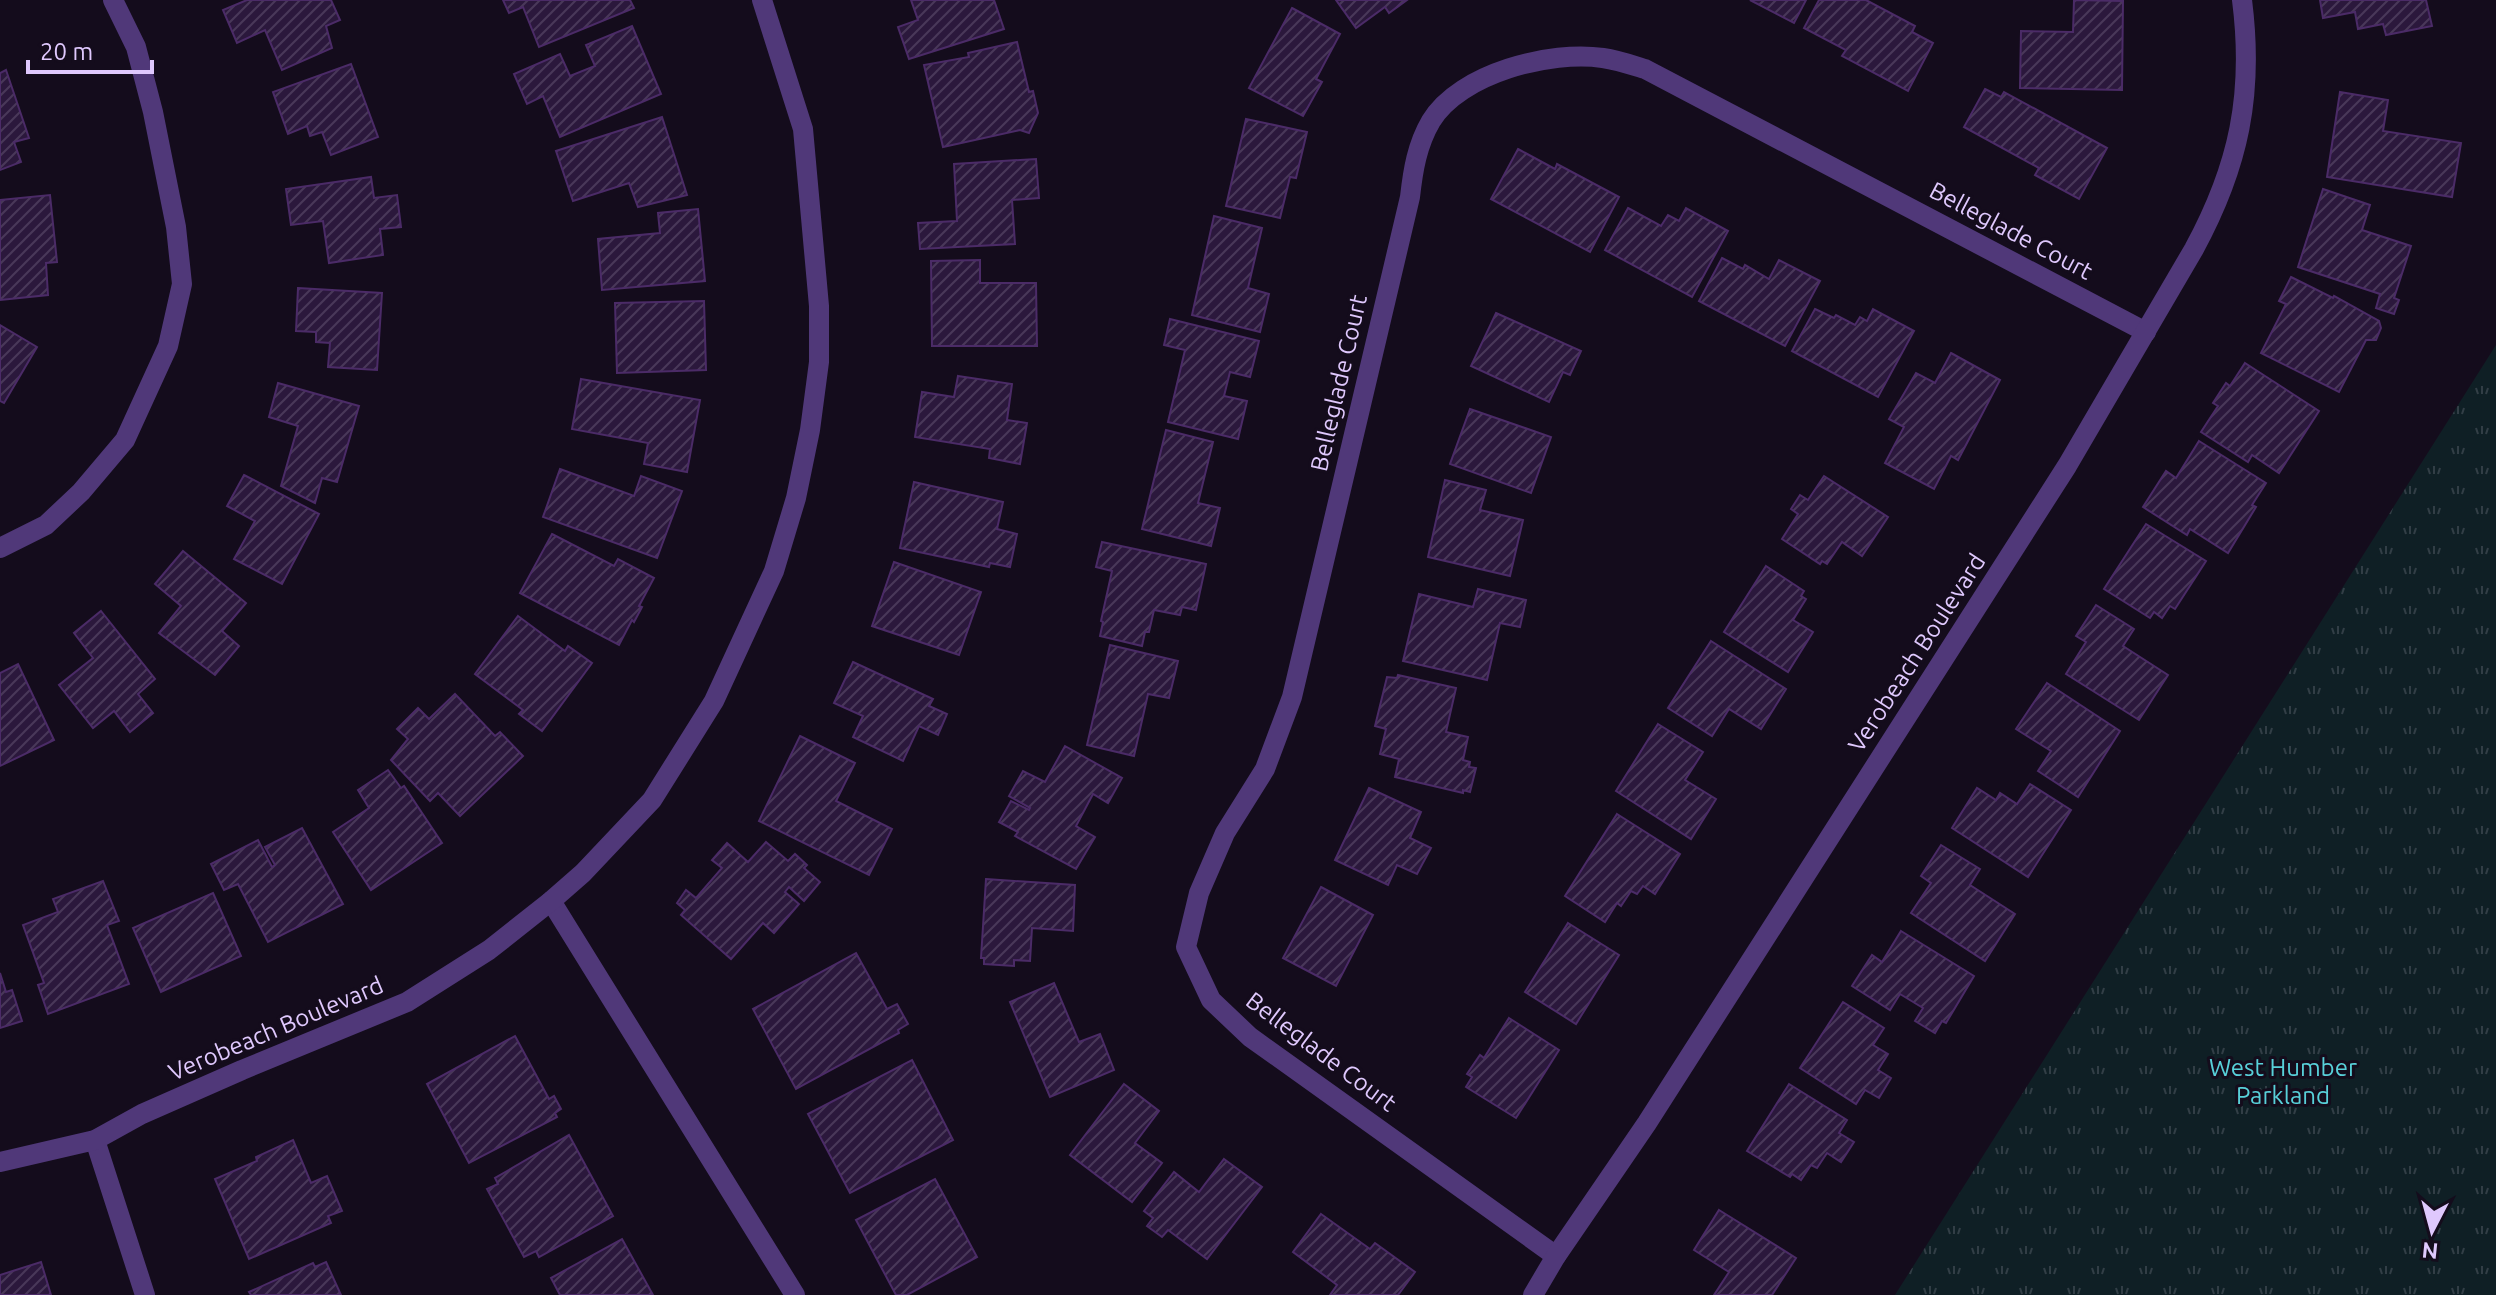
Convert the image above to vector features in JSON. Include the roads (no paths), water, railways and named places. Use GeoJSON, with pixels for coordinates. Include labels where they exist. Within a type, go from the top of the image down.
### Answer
{"type":"FeatureCollection","features":[{"type":"Feature","properties":{"kind":"street"},"geometry":{"type":"LineString","coordinates":[[0,548],[46,525],[81,492],[125,440],[168,346],[182,284],[176,227],[153,112],[136,47],[113,0]]}},
{"type":"Feature","properties":{"kind":"street","name":"Verobeach Boulevard"},"geometry":{"type":"LineString","coordinates":[[0,1162],[95,1140],[142,1114],[407,1002],[489,950],[583,873],[652,800],[691,741],[714,701],[774,571],[796,498],[810,430],[819,362],[819,306],[803,129],[762,0]]}},
{"type":"Feature","properties":{"kind":"street","name":"Verobeach Boulevard"},"geometry":{"type":"LineString","coordinates":[[1533,1295],[1699,1043],[2067,466],[2213,214],[2228,178],[2239,135],[2246,80],[2246,30],[2242,0]]}},
{"type":"Feature","properties":{"kind":"street","name":"Belleglade Court"},"geometry":{"type":"LineString","coordinates":[[1556,1256],[1250,1037],[1211,1000],[1186,947],[1199,893],[1225,833],[1265,769],[1292,697],[1410,197],[1415,154],[1432,118],[1460,90],[1501,70],[1553,58],[1603,57],[1645,69],[2146,332]]}},
{"type":"Feature","properties":{"kind":"street"},"geometry":{"type":"LineString","coordinates":[[551,901],[795,1295]]}},
{"type":"Feature","properties":{"kind":"street"},"geometry":{"type":"LineString","coordinates":[[95,1140],[145,1295]]}},
{"type":"Feature","properties":{"kind":"park label","name":"West Humber Parkland"},"geometry":{"type":"Point","coordinates":[2283,1082]}}]}
